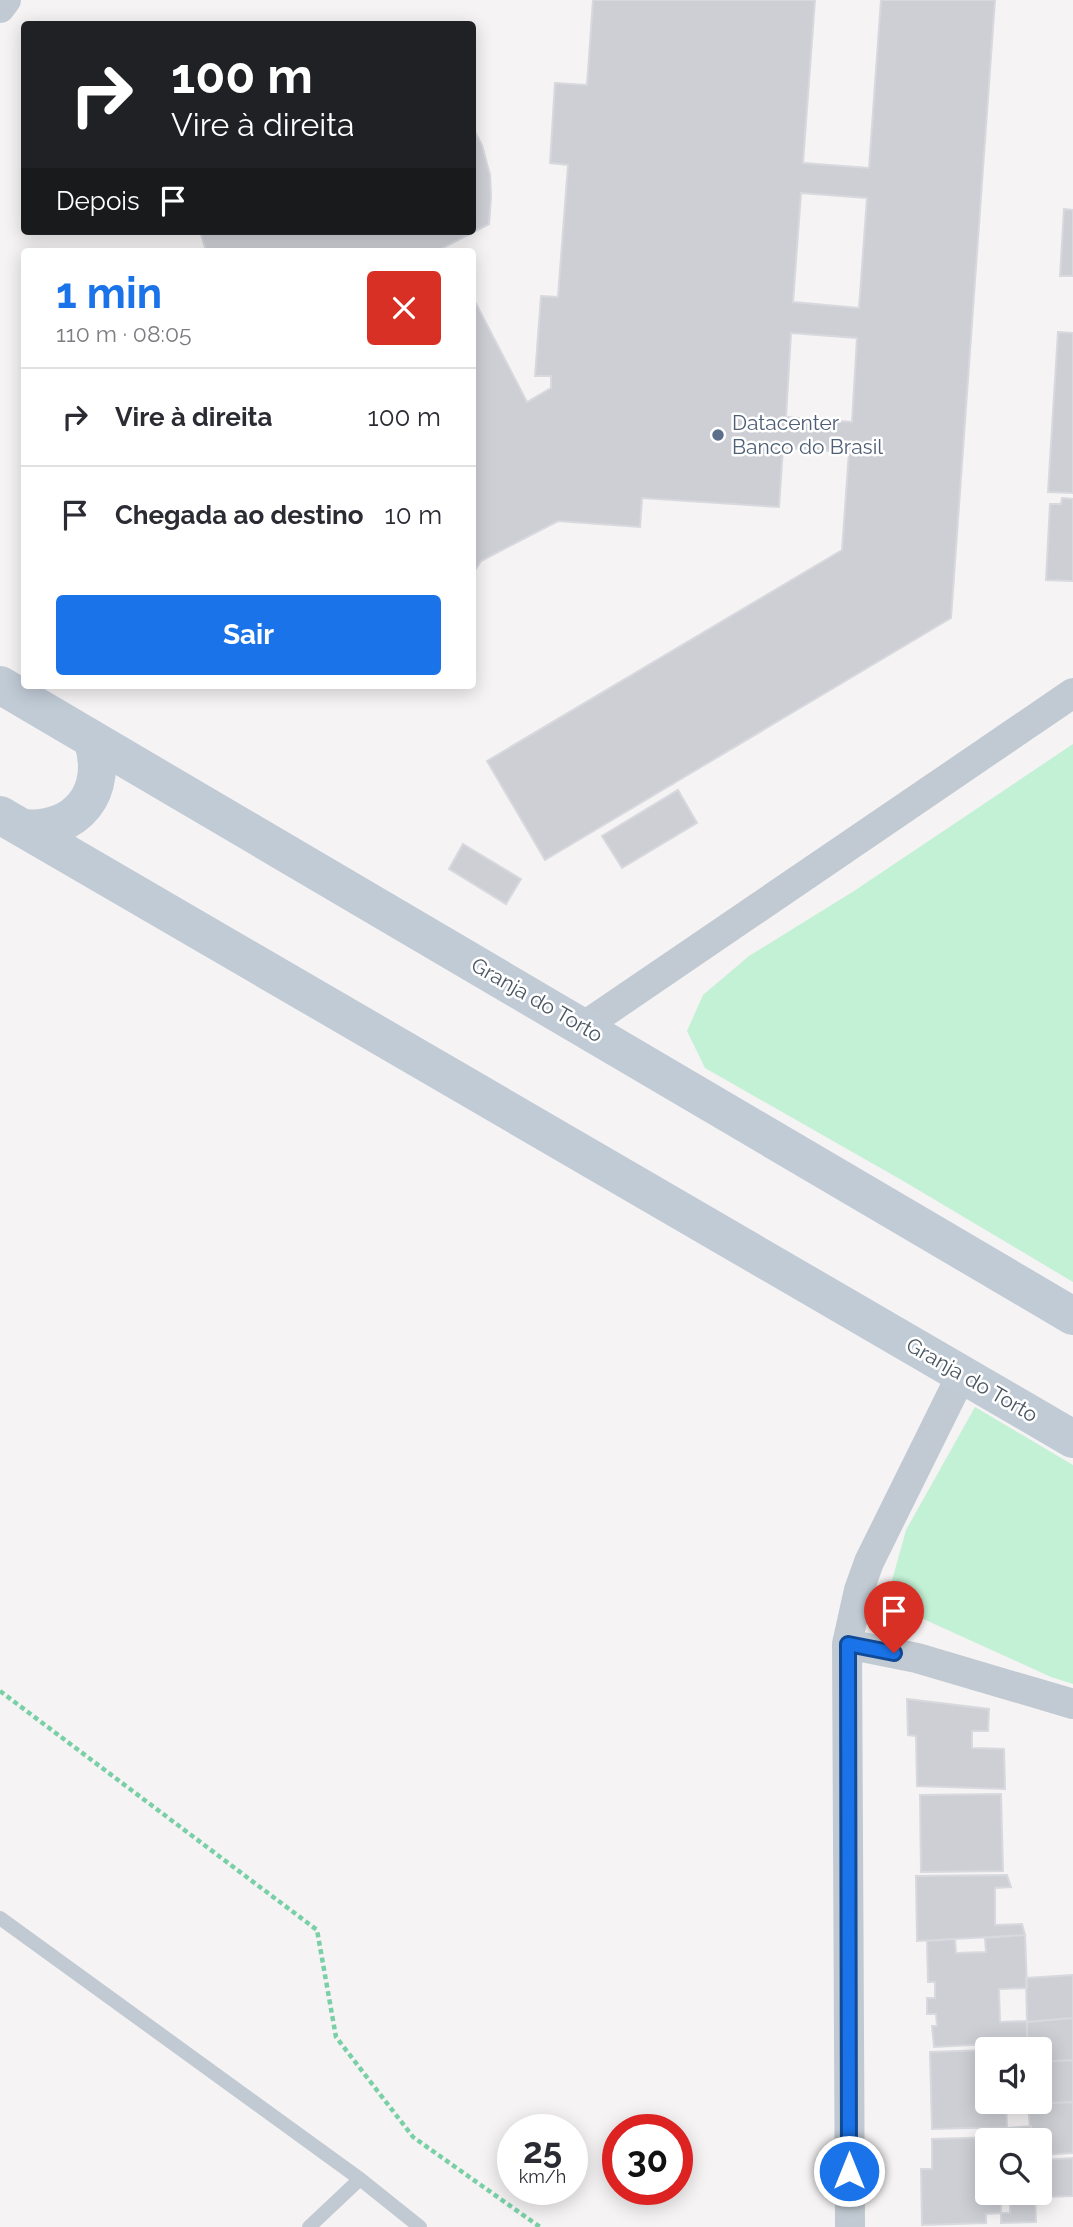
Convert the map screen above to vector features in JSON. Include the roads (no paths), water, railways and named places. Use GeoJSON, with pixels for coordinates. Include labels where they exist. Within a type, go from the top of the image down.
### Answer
{"type":"FeatureCollection","features":[{"type":"Feature","properties":{"kind":"street"},"geometry":{"type":"LineString","coordinates":[[0,8],[6,0]]}},
{"type":"Feature","properties":{"kind":"street","name":"Granja do Torto"},"geometry":{"type":"LineString","coordinates":[[0,685],[1073,1316]]}},
{"type":"Feature","properties":{"kind":"street"},"geometry":{"type":"LineString","coordinates":[[583,1027],[1073,693]]}},
{"type":"Feature","properties":{"kind":"street"},"geometry":{"type":"LineString","coordinates":[[11,822],[54,827],[80,810],[92,791],[98,769],[92,739]]}},
{"type":"Feature","properties":{"kind":"street","name":"Granja do Torto"},"geometry":{"type":"LineString","coordinates":[[11,822],[1073,1439]]}},
{"type":"Feature","properties":{"kind":"street"},"geometry":{"type":"LineString","coordinates":[[850,2227],[848,1644],[859,1590],[869,1562],[962,1374]]}},
{"type":"Feature","properties":{"kind":"street"},"geometry":{"type":"LineString","coordinates":[[848,1644],[917,1658],[1073,1704]]}},
{"type":"Feature","properties":{"kind":"lane"},"geometry":{"type":"LineString","coordinates":[[0,1918],[360,2179],[419,2227]]}},
{"type":"Feature","properties":{"kind":"lane"},"geometry":{"type":"LineString","coordinates":[[309,2227],[360,2179]]}},
{"type":"Feature","properties":{"kind":"place","name":"Datacenter Banco do Brasil"},"geometry":{"type":"Point","coordinates":[718,435]}}]}
